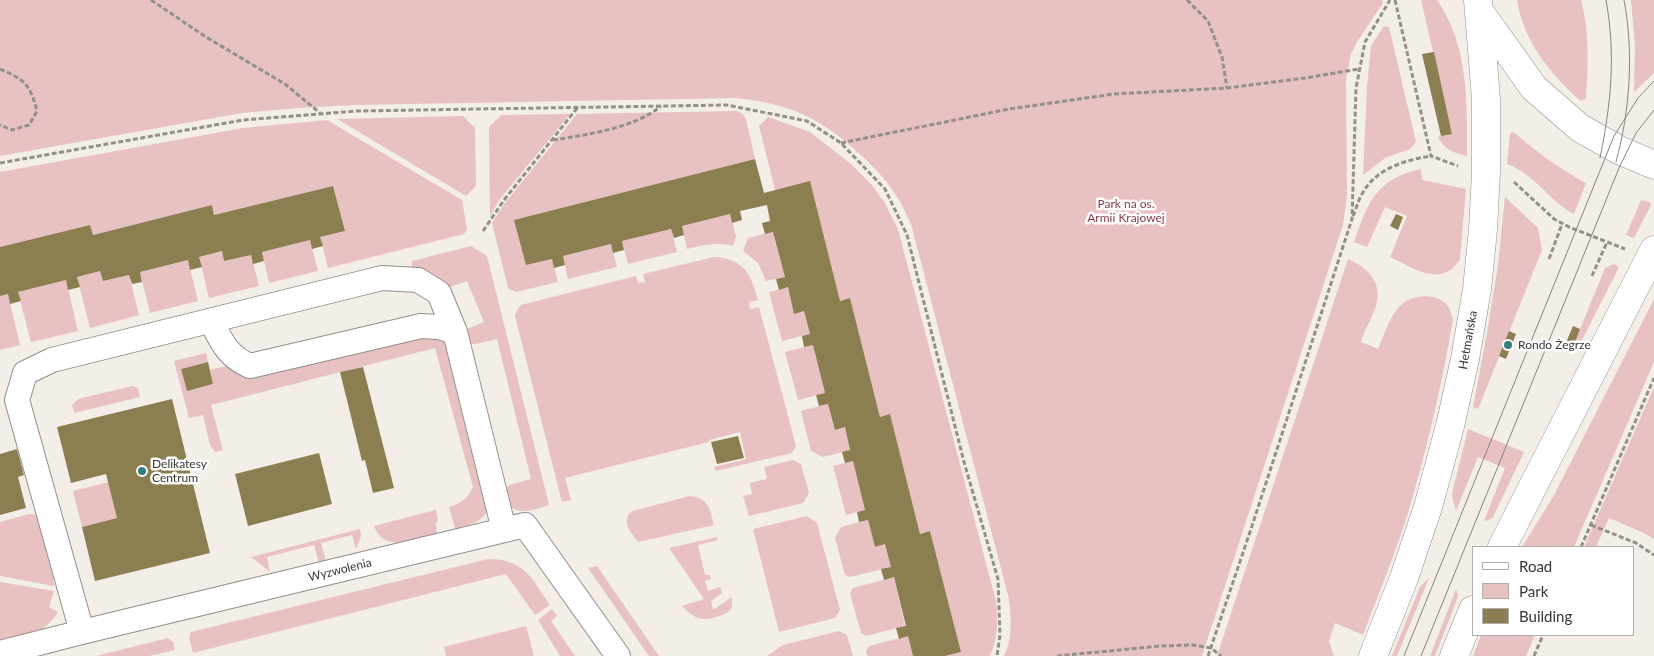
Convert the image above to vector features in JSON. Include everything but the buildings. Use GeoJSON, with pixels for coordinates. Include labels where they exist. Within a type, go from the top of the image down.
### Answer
{"type":"FeatureCollection","features":[{"type":"Feature","properties":{"kind":"street"},"geometry":{"type":"LineString","coordinates":[[1475,3],[1534,88],[1580,128],[1619,150],[1654,165]]}},
{"type":"Feature","properties":{"kind":"street","name":"Hetmańska"},"geometry":{"type":"LineString","coordinates":[[1373,656],[1404,578],[1428,507],[1450,426],[1465,358],[1477,289],[1486,172],[1486,98],[1475,3]]}},
{"type":"Feature","properties":{"kind":"street"},"geometry":{"type":"LineString","coordinates":[[1503,546],[1654,250]]}},
{"type":"Feature","properties":{"kind":"street"},"geometry":{"type":"LineString","coordinates":[[82,632],[8,404],[25,373],[52,360],[382,278],[418,280],[438,293],[455,332],[504,530]]}},
{"type":"Feature","properties":{"kind":"street"},"geometry":{"type":"LineString","coordinates":[[211,320],[224,347],[237,361],[250,366],[421,326],[439,327],[455,332]]}},
{"type":"Feature","properties":{"kind":"street","name":"Wyzwolenia"},"geometry":{"type":"LineString","coordinates":[[0,653],[525,525],[618,656]]}},
{"type":"Feature","properties":{"kind":"street"},"geometry":{"type":"LineString","coordinates":[[1454,656],[1472,612]]}},
{"type":"Feature","properties":{"kind":"path"},"geometry":{"type":"LineString","coordinates":[[151,0],[206,37],[284,84],[320,113]]}},
{"type":"Feature","properties":{"kind":"path"},"geometry":{"type":"LineString","coordinates":[[1188,0],[1208,21],[1222,57],[1227,88]]}},
{"type":"Feature","properties":{"kind":"path"},"geometry":{"type":"LineString","coordinates":[[1352,219],[1356,88],[1359,69],[1365,42],[1390,0]]}},
{"type":"Feature","properties":{"kind":"path"},"geometry":{"type":"LineString","coordinates":[[0,69],[19,77],[32,92],[37,111],[29,125],[12,130],[0,125]]}},
{"type":"Feature","properties":{"kind":"path"},"geometry":{"type":"LineString","coordinates":[[840,143],[1009,109],[1114,94],[1227,88],[1359,69]]}},
{"type":"Feature","properties":{"kind":"path"},"geometry":{"type":"LineString","coordinates":[[0,163],[244,120],[367,110],[727,104],[807,121],[840,143],[885,189],[907,235],[964,462],[998,580],[1000,635],[998,656]]}},
{"type":"Feature","properties":{"kind":"path"},"geometry":{"type":"LineString","coordinates":[[552,140],[602,131],[650,115],[661,106]]}},
{"type":"Feature","properties":{"kind":"path"},"geometry":{"type":"LineString","coordinates":[[484,231],[504,200],[578,107]]}},
{"type":"Feature","properties":{"kind":"path"},"geometry":{"type":"LineString","coordinates":[[1208,656],[1362,193],[1374,180],[1402,162],[1431,156]]}},
{"type":"Feature","properties":{"kind":"path"},"geometry":{"type":"LineString","coordinates":[[1549,259],[1562,224]]}},
{"type":"Feature","properties":{"kind":"path"},"geometry":{"type":"LineString","coordinates":[[1592,276],[1607,242]]}},
{"type":"Feature","properties":{"kind":"path"},"geometry":{"type":"LineString","coordinates":[[1581,546],[1654,378]]}},
{"type":"Feature","properties":{"kind":"path"},"geometry":{"type":"LineString","coordinates":[[1590,525],[1636,544],[1654,555]]}},
{"type":"Feature","properties":{"kind":"path"},"geometry":{"type":"LineString","coordinates":[[1534,656],[1544,636]]}},
{"type":"Feature","properties":{"kind":"path"},"geometry":{"type":"LineString","coordinates":[[1057,656],[1160,646],[1193,645],[1211,648],[1220,656]]}},
{"type":"Feature","properties":{"kind":"green space","name":"Park na os. Armii Krajowej"},"geometry":{"type":"Polygon","coordinates":[[[0,0],[1382,0],[1383,3],[1351,54],[1346,78],[1347,196],[1343,225],[1202,656],[1004,656],[1010,635],[1009,599],[911,224],[899,200],[885,180],[862,156],[833,132],[804,115],[789,109],[773,104],[736,98],[355,105],[242,113],[0,156],[0,0]]]}},
{"type":"Feature","properties":{"kind":"green space"},"geometry":{"type":"Polygon","coordinates":[[[1421,0],[1437,0],[1455,36],[1461,56],[1466,95],[1467,156],[1450,150],[1438,137],[1452,133],[1421,0]]]}},
{"type":"Feature","properties":{"kind":"green space"},"geometry":{"type":"Polygon","coordinates":[[[1517,0],[1581,0],[1587,37],[1586,99],[1581,101],[1570,91],[1540,56],[1526,30],[1517,0]]]}},
{"type":"Feature","properties":{"kind":"green space"},"geometry":{"type":"Polygon","coordinates":[[[1631,0],[1654,0],[1654,73],[1634,92],[1635,46],[1631,0]]]}},
{"type":"Feature","properties":{"kind":"green space"},"geometry":{"type":"Polygon","coordinates":[[[1384,26],[1389,27],[1416,142],[1410,149],[1385,158],[1363,175],[1371,46],[1384,26]]]}},
{"type":"Feature","properties":{"kind":"green space"},"geometry":{"type":"Polygon","coordinates":[[[737,111],[743,114],[746,120],[755,159],[515,220],[526,265],[552,259],[558,282],[516,292],[508,288],[492,223],[505,203],[577,114],[737,111]]]}},
{"type":"Feature","properties":{"kind":"green space"},"geometry":{"type":"Polygon","coordinates":[[[570,114],[500,199],[490,216],[490,126],[501,115],[570,114]]]}},
{"type":"Feature","properties":{"kind":"green space"},"geometry":{"type":"Polygon","coordinates":[[[463,116],[475,128],[476,186],[466,196],[337,119],[463,116]]]}},
{"type":"Feature","properties":{"kind":"green space"},"geometry":{"type":"Polygon","coordinates":[[[768,117],[810,132],[851,164],[871,184],[885,203],[898,229],[996,601],[997,629],[990,656],[945,656],[961,652],[930,531],[920,534],[890,415],[880,417],[850,298],[840,301],[775,190],[759,126],[768,117]]]}},
{"type":"Feature","properties":{"kind":"green space"},"geometry":{"type":"Polygon","coordinates":[[[327,120],[462,200],[467,229],[464,234],[328,268],[320,237],[345,231],[333,186],[214,215],[212,205],[93,235],[90,225],[0,247],[0,172],[243,128],[327,120]]]}},
{"type":"Feature","properties":{"kind":"green space"},"geometry":{"type":"Polygon","coordinates":[[[1512,132],[1567,172],[1586,183],[1574,214],[1565,209],[1526,174],[1507,164],[1510,134],[1512,132]]]}},
{"type":"Feature","properties":{"kind":"green space"},"geometry":{"type":"Polygon","coordinates":[[[1421,169],[1422,180],[1466,189],[1460,259],[1453,268],[1445,273],[1427,273],[1390,257],[1407,216],[1385,207],[1367,247],[1354,242],[1369,204],[1376,194],[1394,179],[1421,169]]]}},
{"type":"Feature","properties":{"kind":"green space"},"geometry":{"type":"Polygon","coordinates":[[[1505,197],[1538,228],[1542,250],[1478,409],[1473,407],[1498,265],[1505,197]]]}},
{"type":"Feature","properties":{"kind":"green space"},"geometry":{"type":"Polygon","coordinates":[[[1641,200],[1651,204],[1634,238],[1626,235],[1641,200]]]}},
{"type":"Feature","properties":{"kind":"green space"},"geometry":{"type":"Polygon","coordinates":[[[730,214],[736,237],[733,246],[710,244],[687,249],[682,226],[730,214]]]}},
{"type":"Feature","properties":{"kind":"green space"},"geometry":{"type":"Polygon","coordinates":[[[671,229],[677,252],[628,264],[622,241],[671,229]]]}},
{"type":"Feature","properties":{"kind":"green space"},"geometry":{"type":"Polygon","coordinates":[[[773,232],[785,277],[766,281],[758,263],[743,251],[748,238],[773,232]]]}},
{"type":"Feature","properties":{"kind":"green space"},"geometry":{"type":"Polygon","coordinates":[[[310,240],[318,271],[269,283],[262,252],[310,240]]]}},
{"type":"Feature","properties":{"kind":"green space"},"geometry":{"type":"Polygon","coordinates":[[[611,244],[617,267],[568,279],[563,256],[611,244]]]}},
{"type":"Feature","properties":{"kind":"green space"},"geometry":{"type":"Polygon","coordinates":[[[471,246],[487,256],[549,505],[535,509],[524,511],[514,509],[510,506],[504,492],[509,485],[531,479],[497,339],[470,344],[462,331],[484,322],[467,281],[447,288],[422,270],[412,267],[412,261],[471,246]]]}},
{"type":"Feature","properties":{"kind":"green space"},"geometry":{"type":"Polygon","coordinates":[[[222,251],[224,261],[251,255],[259,286],[209,298],[199,257],[222,251]]]}},
{"type":"Feature","properties":{"kind":"green space"},"geometry":{"type":"Polygon","coordinates":[[[714,257],[733,261],[745,269],[749,275],[758,300],[749,302],[750,309],[759,307],[796,446],[792,453],[716,471],[714,467],[746,459],[740,432],[709,440],[709,442],[565,478],[571,500],[562,502],[515,316],[517,310],[521,305],[636,276],[638,283],[645,282],[643,274],[714,257]]]}},
{"type":"Feature","properties":{"kind":"green space"},"geometry":{"type":"Polygon","coordinates":[[[1348,259],[1368,272],[1373,278],[1378,292],[1375,309],[1361,342],[1378,349],[1395,311],[1403,303],[1421,296],[1434,297],[1445,303],[1453,320],[1429,437],[1405,522],[1363,635],[1335,623],[1329,641],[1334,656],[1217,656],[1348,259]]]}},
{"type":"Feature","properties":{"kind":"green space"},"geometry":{"type":"Polygon","coordinates":[[[188,260],[198,301],[150,313],[140,272],[188,260]]]}},
{"type":"Feature","properties":{"kind":"green space"},"geometry":{"type":"Polygon","coordinates":[[[1614,264],[1619,267],[1579,346],[1574,344],[1605,268],[1614,264]]]}},
{"type":"Feature","properties":{"kind":"green space"},"geometry":{"type":"Polygon","coordinates":[[[100,271],[103,281],[129,275],[139,315],[90,328],[77,277],[100,271]]]}},
{"type":"Feature","properties":{"kind":"green space"},"geometry":{"type":"Polygon","coordinates":[[[66,280],[78,331],[31,342],[18,292],[66,280]]]}},
{"type":"Feature","properties":{"kind":"green space"},"geometry":{"type":"Polygon","coordinates":[[[788,287],[794,313],[804,311],[810,334],[782,341],[769,292],[788,287]]]}},
{"type":"Feature","properties":{"kind":"green space"},"geometry":{"type":"Polygon","coordinates":[[[8,294],[20,345],[0,350],[0,296],[8,294]]]}},
{"type":"Feature","properties":{"kind":"green space"},"geometry":{"type":"Polygon","coordinates":[[[1654,299],[1654,362],[1574,546],[1523,546],[1553,497],[1654,299]]]}},
{"type":"Feature","properties":{"kind":"green space"},"geometry":{"type":"Polygon","coordinates":[[[422,333],[442,340],[451,347],[489,509],[486,514],[470,525],[455,529],[449,507],[464,500],[473,487],[435,348],[211,405],[223,450],[215,452],[210,445],[203,415],[189,418],[174,361],[206,353],[208,362],[181,369],[187,391],[213,384],[210,370],[227,366],[235,372],[242,374],[422,333]]]}},
{"type":"Feature","properties":{"kind":"green space"},"geometry":{"type":"Polygon","coordinates":[[[813,345],[825,393],[798,400],[785,352],[813,345]]]}},
{"type":"Feature","properties":{"kind":"green space"},"geometry":{"type":"Polygon","coordinates":[[[132,386],[138,388],[140,397],[74,413],[72,405],[78,399],[132,386]]]}},
{"type":"Feature","properties":{"kind":"green space"},"geometry":{"type":"Polygon","coordinates":[[[1654,387],[1654,539],[1609,518],[1596,546],[1584,546],[1654,387]]]}},
{"type":"Feature","properties":{"kind":"green space"},"geometry":{"type":"Polygon","coordinates":[[[828,404],[835,430],[845,427],[850,450],[823,457],[811,451],[801,411],[828,404]]]}},
{"type":"Feature","properties":{"kind":"green space"},"geometry":{"type":"Polygon","coordinates":[[[1468,429],[1524,452],[1493,517],[1489,520],[1484,521],[1505,468],[1478,457],[1456,511],[1452,496],[1468,429]]]}},
{"type":"Feature","properties":{"kind":"green space"},"geometry":{"type":"Polygon","coordinates":[[[793,460],[801,464],[809,493],[803,503],[749,516],[743,496],[752,494],[750,483],[767,479],[764,467],[793,460]]]}},
{"type":"Feature","properties":{"kind":"green space"},"geometry":{"type":"Polygon","coordinates":[[[853,461],[865,510],[846,515],[833,466],[853,461]]]}},
{"type":"Feature","properties":{"kind":"green space"},"geometry":{"type":"Polygon","coordinates":[[[109,482],[117,518],[82,527],[73,491],[109,482]]]}},
{"type":"Feature","properties":{"kind":"green space"},"geometry":{"type":"Polygon","coordinates":[[[690,496],[701,499],[707,505],[714,525],[638,542],[627,523],[627,519],[632,511],[690,496]]]}},
{"type":"Feature","properties":{"kind":"green space"},"geometry":{"type":"Polygon","coordinates":[[[436,510],[438,520],[436,524],[437,533],[410,541],[393,542],[385,540],[379,535],[374,526],[436,510]]]}},
{"type":"Feature","properties":{"kind":"green space"},"geometry":{"type":"Polygon","coordinates":[[[29,514],[37,515],[54,586],[0,576],[0,522],[29,514]]]}},
{"type":"Feature","properties":{"kind":"green space"},"geometry":{"type":"Polygon","coordinates":[[[807,516],[817,523],[840,610],[835,618],[779,632],[753,529],[807,516]]]}},
{"type":"Feature","properties":{"kind":"green space"},"geometry":{"type":"Polygon","coordinates":[[[868,520],[875,547],[885,544],[891,567],[850,577],[845,575],[835,538],[841,527],[868,520]]]}},
{"type":"Feature","properties":{"kind":"green space"},"geometry":{"type":"Polygon","coordinates":[[[360,529],[361,536],[356,549],[352,535],[321,543],[326,561],[319,563],[314,545],[267,557],[270,572],[251,557],[360,529]]]}},
{"type":"Feature","properties":{"kind":"green space"},"geometry":{"type":"Polygon","coordinates":[[[717,537],[718,540],[698,545],[705,575],[710,575],[711,579],[705,581],[708,591],[720,587],[722,593],[711,601],[713,610],[732,597],[732,608],[716,617],[698,618],[682,606],[704,599],[669,548],[717,537]]]}},
{"type":"Feature","properties":{"kind":"green space"},"geometry":{"type":"Polygon","coordinates":[[[488,559],[511,562],[519,566],[532,579],[550,605],[535,615],[506,574],[193,653],[189,638],[191,632],[488,559]]]}},
{"type":"Feature","properties":{"kind":"green space"},"geometry":{"type":"Polygon","coordinates":[[[597,566],[659,656],[649,656],[588,568],[597,566]]]}},
{"type":"Feature","properties":{"kind":"green space"},"geometry":{"type":"Polygon","coordinates":[[[894,577],[905,626],[866,636],[861,633],[850,593],[853,588],[894,577]]]}},
{"type":"Feature","properties":{"kind":"green space"},"geometry":{"type":"Polygon","coordinates":[[[1429,578],[1397,656],[1392,656],[1420,587],[1429,578]]]}},
{"type":"Feature","properties":{"kind":"green space"},"geometry":{"type":"Polygon","coordinates":[[[0,582],[54,591],[49,607],[58,612],[40,631],[0,643],[0,582]]]}},
{"type":"Feature","properties":{"kind":"green space"},"geometry":{"type":"Polygon","coordinates":[[[1456,589],[1458,595],[1456,602],[1435,656],[1430,656],[1456,589]]]}},
{"type":"Feature","properties":{"kind":"green space"},"geometry":{"type":"Polygon","coordinates":[[[552,609],[557,616],[551,621],[575,656],[560,656],[538,620],[552,609]]]}},
{"type":"Feature","properties":{"kind":"green space"},"geometry":{"type":"Polygon","coordinates":[[[526,626],[534,656],[446,656],[444,647],[526,626]]]}},
{"type":"Feature","properties":{"kind":"green space"},"geometry":{"type":"Polygon","coordinates":[[[839,631],[847,635],[853,656],[767,656],[783,645],[839,631]]]}},
{"type":"Feature","properties":{"kind":"green space"},"geometry":{"type":"Polygon","coordinates":[[[908,636],[913,656],[867,656],[866,651],[869,646],[908,636]]]}},
{"type":"Feature","properties":{"kind":"green space"},"geometry":{"type":"Polygon","coordinates":[[[1481,636],[1535,636],[1526,656],[1473,656],[1481,636]]]}},
{"type":"Feature","properties":{"kind":"green space"},"geometry":{"type":"Polygon","coordinates":[[[168,638],[173,642],[175,650],[149,656],[96,656],[168,638]]]}},
{"type":"Feature","properties":{"kind":"tram line"},"geometry":{"type":"LineString","coordinates":[[1600,158],[1611,79],[1611,40],[1606,0]]}},
{"type":"Feature","properties":{"kind":"tram line"},"geometry":{"type":"LineString","coordinates":[[1616,162],[1625,122],[1630,61],[1624,0]]}},
{"type":"Feature","properties":{"kind":"tram line"},"geometry":{"type":"LineString","coordinates":[[1404,656],[1614,136],[1638,98],[1654,81]]}},
{"type":"Feature","properties":{"kind":"tram line"},"geometry":{"type":"LineString","coordinates":[[1421,656],[1619,168],[1636,133],[1654,110]]}},
{"type":"Feature","properties":{"kind":"place","name":"Rondo Żegrze"},"geometry":{"type":"Point","coordinates":[1508,345]}},
{"type":"Feature","properties":{"kind":"place","name":"Delikatesy Centrum"},"geometry":{"type":"Point","coordinates":[142,471]}}]}
